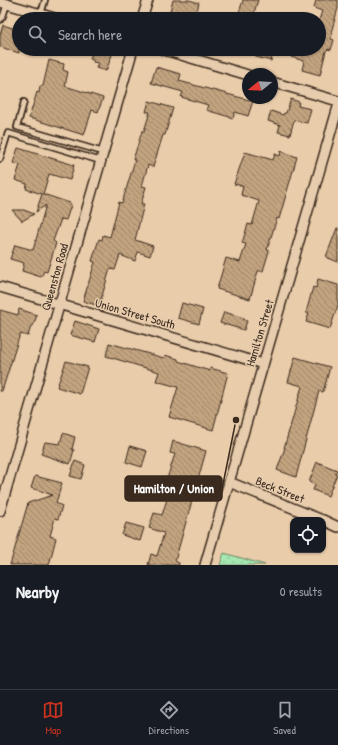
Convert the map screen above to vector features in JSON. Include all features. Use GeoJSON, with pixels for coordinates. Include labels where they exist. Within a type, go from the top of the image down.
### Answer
{"type":"FeatureCollection","features":[{"type":"Feature","properties":{"kind":"street"},"geometry":{"type":"LineString","coordinates":[[144,12],[148,0]]}},
{"type":"Feature","properties":{"kind":"street"},"geometry":{"type":"LineString","coordinates":[[3,3],[34,12]]}},
{"type":"Feature","properties":{"kind":"street","name":"Queenston Road"},"geometry":{"type":"LineString","coordinates":[[0,511],[131,56]]}},
{"type":"Feature","properties":{"kind":"street"},"geometry":{"type":"LineString","coordinates":[[198,56],[242,73]]}},
{"type":"Feature","properties":{"kind":"street"},"geometry":{"type":"LineString","coordinates":[[278,84],[338,101]]}},
{"type":"Feature","properties":{"kind":"street","name":"Hamilton Street"},"geometry":{"type":"LineString","coordinates":[[205,565],[338,107]]}},
{"type":"Feature","properties":{"kind":"street","name":"Union Street South"},"geometry":{"type":"LineString","coordinates":[[0,287],[263,364]]}},
{"type":"Feature","properties":{"kind":"street","name":"Beck Street"},"geometry":{"type":"LineString","coordinates":[[228,482],[316,517]]}},
{"type":"Feature","properties":{"kind":"street","name":"Beck Street"},"geometry":{"type":"LineString","coordinates":[[326,521],[338,526]]}},
{"type":"Feature","properties":{"kind":"lane"},"geometry":{"type":"LineString","coordinates":[[42,12],[45,0]]}},
{"type":"Feature","properties":{"kind":"lane"},"geometry":{"type":"LineString","coordinates":[[0,20],[3,16],[3,3]]}},
{"type":"Feature","properties":{"kind":"lane"},"geometry":{"type":"LineString","coordinates":[[24,102],[17,127],[102,157]]}},
{"type":"Feature","properties":{"kind":"lane"},"geometry":{"type":"LineString","coordinates":[[0,159],[8,133],[102,157]]}},
{"type":"Feature","properties":{"kind":"green space"},"geometry":{"type":"Polygon","coordinates":[[[224,553],[265,565],[220,565],[224,553]]]}},
{"type":"Feature","properties":{"kind":"building"},"geometry":{"type":"Polygon","coordinates":[[[173,0],[189,0],[199,3],[197,12],[170,12],[173,0]]]}},
{"type":"Feature","properties":{"kind":"building"},"geometry":{"type":"Polygon","coordinates":[[[243,0],[258,0],[254,12],[239,12],[243,0]]]}},
{"type":"Feature","properties":{"kind":"building"},"geometry":{"type":"Polygon","coordinates":[[[316,0],[338,0],[338,8],[331,33],[331,39],[334,40],[331,50],[328,49],[326,51],[326,12],[322,12],[314,8],[316,0]]]}},
{"type":"Feature","properties":{"kind":"building"},"geometry":{"type":"Polygon","coordinates":[[[3,25],[12,28],[12,51],[0,47],[0,35],[3,25]]]}},
{"type":"Feature","properties":{"kind":"building"},"geometry":{"type":"Polygon","coordinates":[[[91,56],[112,56],[106,71],[96,68],[98,63],[93,62],[93,60],[90,59],[91,56]]]}},
{"type":"Feature","properties":{"kind":"building"},"geometry":{"type":"Polygon","coordinates":[[[256,56],[272,56],[271,61],[256,56]]]}},
{"type":"Feature","properties":{"kind":"building"},"geometry":{"type":"Polygon","coordinates":[[[325,56],[320,75],[302,70],[304,61],[291,57],[325,56]]]}},
{"type":"Feature","properties":{"kind":"building"},"geometry":{"type":"Polygon","coordinates":[[[49,60],[64,64],[63,70],[68,72],[65,86],[103,98],[98,112],[92,110],[84,135],[29,118],[37,92],[39,93],[40,86],[43,86],[49,60]]]}},
{"type":"Feature","properties":{"kind":"building"},"geometry":{"type":"Polygon","coordinates":[[[156,67],[181,74],[179,81],[242,98],[242,104],[252,104],[248,116],[235,112],[233,118],[206,110],[208,105],[181,97],[183,92],[151,83],[156,67]]]}},
{"type":"Feature","properties":{"kind":"building"},"geometry":{"type":"Polygon","coordinates":[[[291,99],[299,102],[298,106],[311,109],[307,123],[294,120],[290,135],[278,132],[280,125],[268,121],[271,111],[283,115],[286,113],[291,99]]]}},
{"type":"Feature","properties":{"kind":"building"},"geometry":{"type":"Polygon","coordinates":[[[149,101],[173,108],[153,167],[148,165],[142,186],[146,187],[141,204],[144,204],[135,240],[153,246],[150,256],[138,252],[135,261],[120,255],[115,270],[110,269],[99,306],[83,301],[95,262],[92,261],[99,239],[102,240],[103,235],[110,237],[119,202],[122,203],[135,160],[133,160],[150,112],[146,112],[149,101]]]}},
{"type":"Feature","properties":{"kind":"building"},"geometry":{"type":"Polygon","coordinates":[[[18,148],[74,165],[70,180],[49,174],[43,194],[70,203],[71,205],[66,220],[61,219],[53,241],[56,243],[47,272],[44,271],[41,277],[22,271],[24,263],[10,259],[15,245],[33,250],[46,205],[36,212],[42,194],[26,189],[27,184],[15,180],[20,165],[13,163],[18,148]]]}},
{"type":"Feature","properties":{"kind":"building"},"geometry":{"type":"Polygon","coordinates":[[[281,151],[297,157],[279,219],[277,218],[267,250],[269,251],[263,271],[258,271],[250,299],[217,289],[226,258],[240,262],[246,244],[242,243],[248,224],[252,225],[259,201],[241,195],[243,186],[234,184],[245,152],[273,160],[275,154],[280,156],[281,151]]]}},
{"type":"Feature","properties":{"kind":"building"},"geometry":{"type":"Polygon","coordinates":[[[12,210],[24,210],[34,214],[22,221],[12,210]]]}},
{"type":"Feature","properties":{"kind":"building"},"geometry":{"type":"Polygon","coordinates":[[[338,228],[338,262],[326,257],[338,228]]]}},
{"type":"Feature","properties":{"kind":"building"},"geometry":{"type":"Polygon","coordinates":[[[318,279],[338,285],[338,305],[330,329],[306,322],[309,313],[306,313],[313,287],[316,288],[318,279]]]}},
{"type":"Feature","properties":{"kind":"building"},"geometry":{"type":"Polygon","coordinates":[[[182,303],[203,309],[199,324],[178,318],[182,303]]]}},
{"type":"Feature","properties":{"kind":"building"},"geometry":{"type":"Polygon","coordinates":[[[19,309],[37,315],[28,336],[20,334],[2,391],[0,391],[0,310],[18,315],[19,309]]]}},
{"type":"Feature","properties":{"kind":"building"},"geometry":{"type":"Polygon","coordinates":[[[224,312],[244,318],[243,319],[247,321],[244,330],[220,323],[224,312]]]}},
{"type":"Feature","properties":{"kind":"building"},"geometry":{"type":"Polygon","coordinates":[[[75,321],[99,329],[95,342],[70,335],[75,321]]]}},
{"type":"Feature","properties":{"kind":"building"},"geometry":{"type":"Polygon","coordinates":[[[109,343],[164,358],[165,355],[178,359],[178,361],[210,371],[210,368],[228,373],[213,430],[169,417],[178,387],[156,381],[159,372],[106,356],[109,343]]]}},
{"type":"Feature","properties":{"kind":"building"},"geometry":{"type":"Polygon","coordinates":[[[295,357],[330,367],[323,392],[319,391],[296,477],[277,470],[285,448],[302,386],[288,382],[295,357]]]}},
{"type":"Feature","properties":{"kind":"building"},"geometry":{"type":"Polygon","coordinates":[[[66,361],[88,367],[80,394],[57,387],[66,361]]]}},
{"type":"Feature","properties":{"kind":"building"},"geometry":{"type":"Polygon","coordinates":[[[63,433],[75,437],[72,449],[74,450],[70,464],[41,454],[45,442],[60,444],[63,433]]]}},
{"type":"Feature","properties":{"kind":"building"},"geometry":{"type":"Polygon","coordinates":[[[173,441],[206,451],[175,561],[179,563],[179,565],[148,565],[151,554],[157,556],[164,533],[149,528],[154,513],[162,515],[168,496],[162,494],[175,454],[170,453],[173,441]]]}},
{"type":"Feature","properties":{"kind":"building"},"geometry":{"type":"Polygon","coordinates":[[[130,446],[147,451],[142,467],[126,462],[130,446]]]}},
{"type":"Feature","properties":{"kind":"building"},"geometry":{"type":"Polygon","coordinates":[[[75,461],[85,465],[81,479],[70,476],[75,461]]]}},
{"type":"Feature","properties":{"kind":"building"},"geometry":{"type":"Polygon","coordinates":[[[317,462],[337,470],[335,474],[337,474],[328,496],[313,490],[315,485],[309,482],[317,462]]]}},
{"type":"Feature","properties":{"kind":"building"},"geometry":{"type":"Polygon","coordinates":[[[35,476],[62,483],[56,503],[62,506],[58,519],[55,518],[50,536],[56,538],[49,565],[10,565],[28,503],[53,495],[31,488],[35,476]]]}},
{"type":"Feature","properties":{"kind":"building"},"geometry":{"type":"Polygon","coordinates":[[[126,523],[144,528],[140,541],[122,535],[126,523]]]}},
{"type":"Feature","properties":{"kind":"place","name":"Hamilton / Union"},"geometry":{"type":"Point","coordinates":[236,420]}}]}
